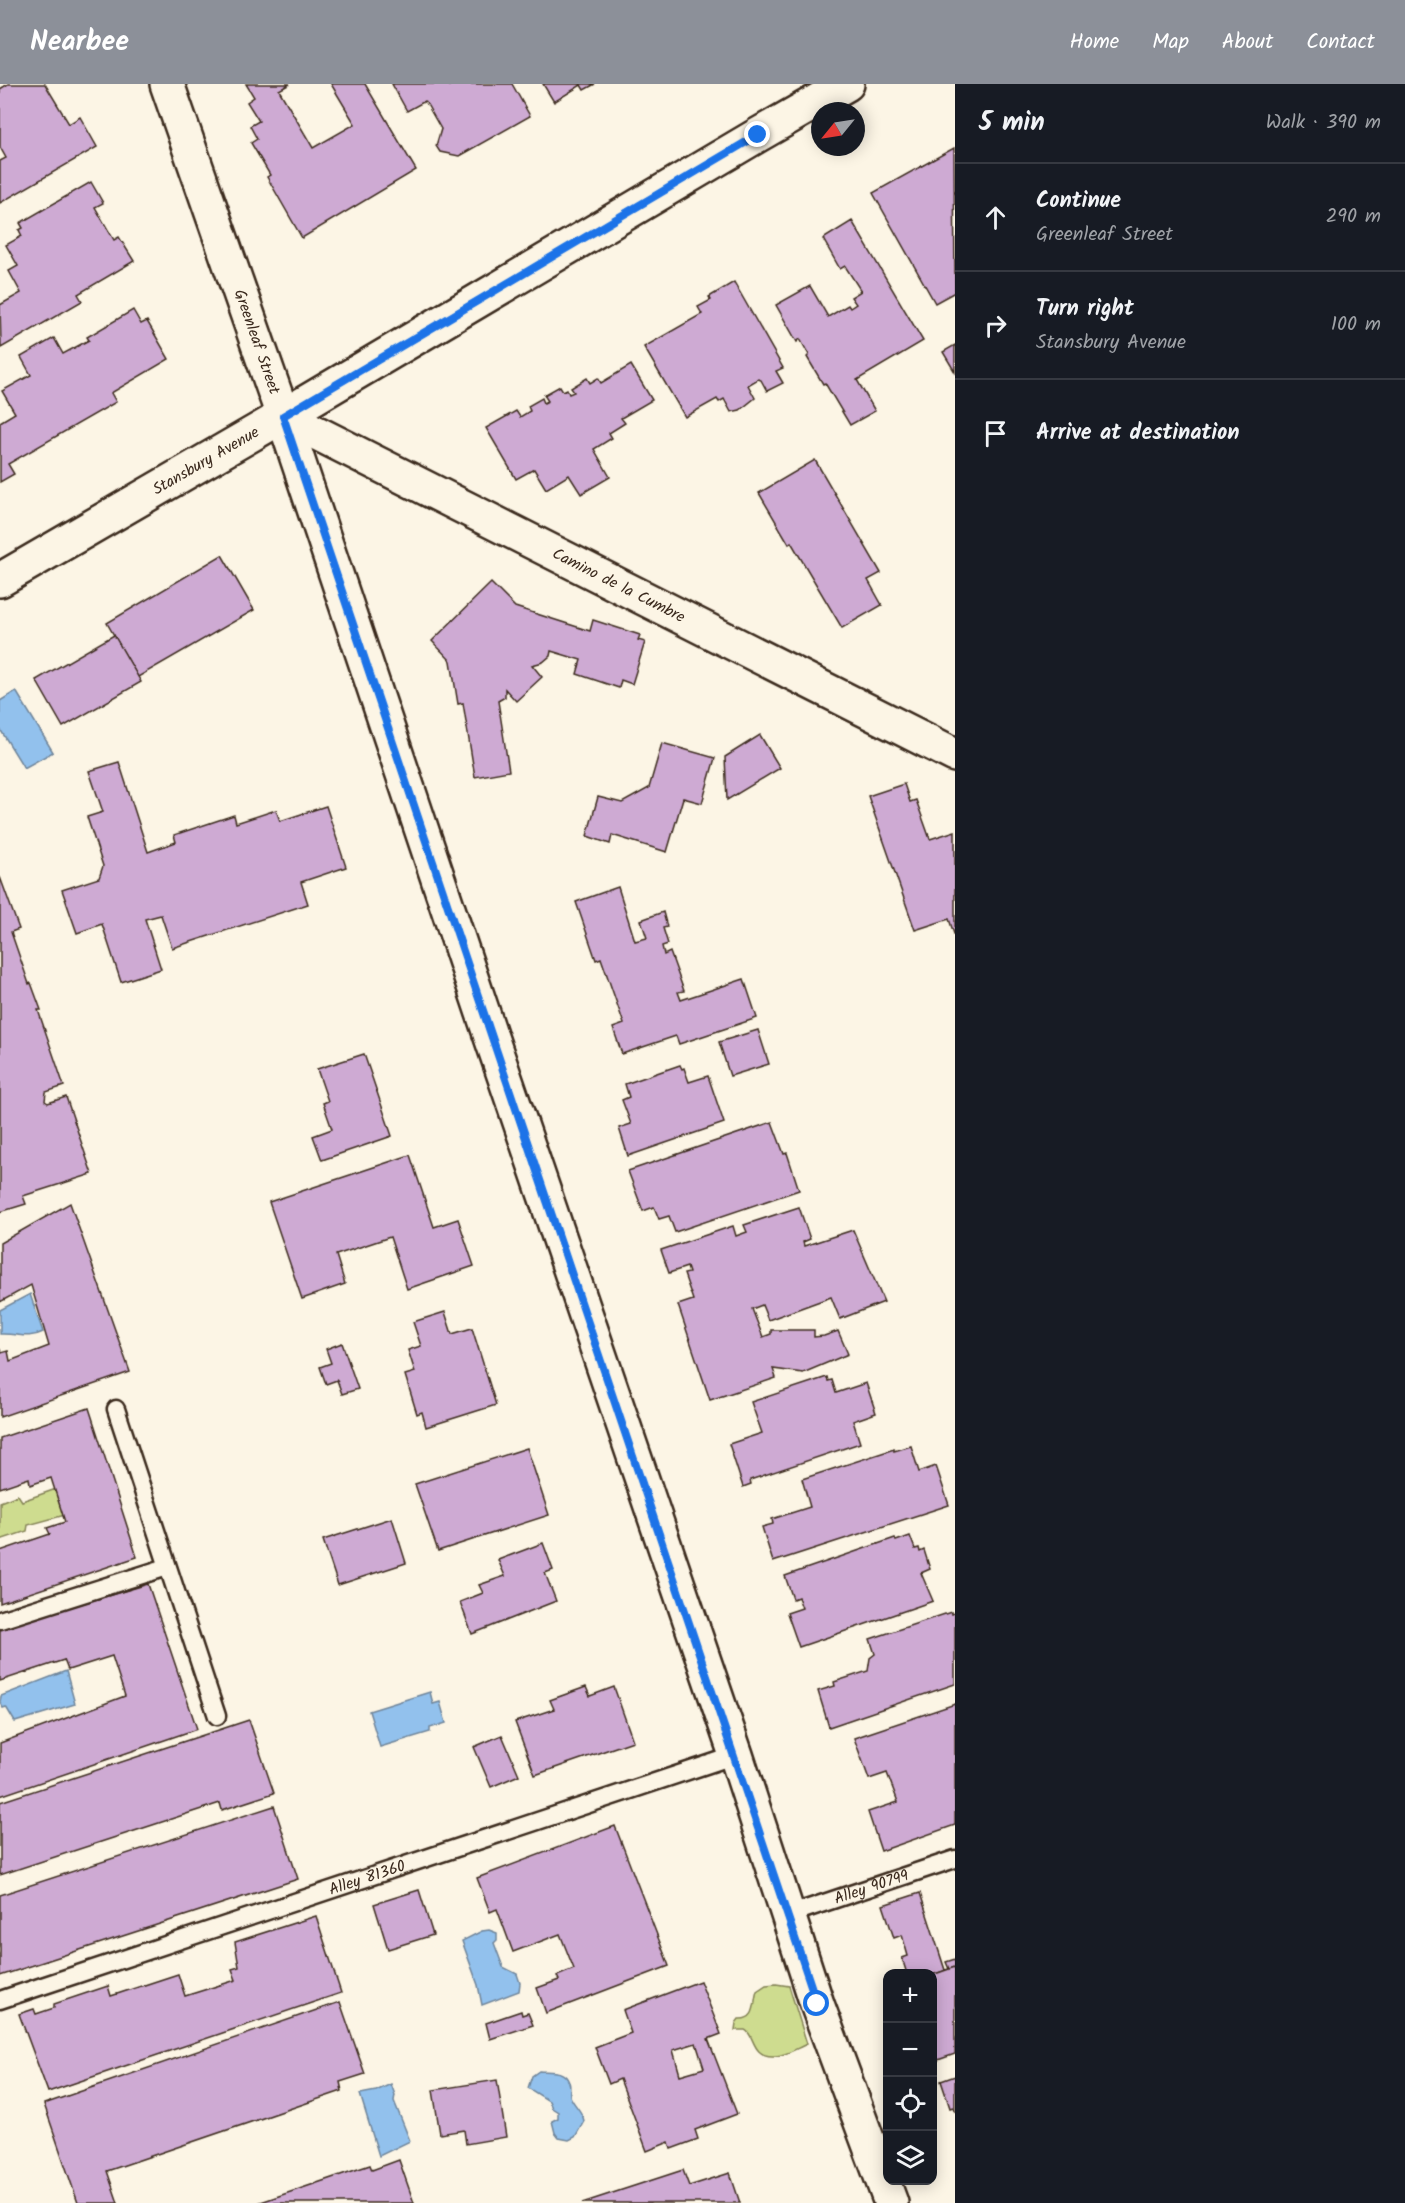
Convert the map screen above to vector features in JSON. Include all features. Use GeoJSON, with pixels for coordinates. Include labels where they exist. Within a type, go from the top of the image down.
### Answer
{"type":"FeatureCollection","features":[{"type":"Feature","properties":{"kind":"street","name":"Greenleaf Street"},"geometry":{"type":"LineString","coordinates":[[167,84],[283,416],[495,1049],[736,1755],[817,2004],[891,2203]]}},
{"type":"Feature","properties":{"kind":"street","name":"Stansbury Avenue"},"geometry":{"type":"LineString","coordinates":[[0,580],[847,84]]}},
{"type":"Feature","properties":{"kind":"street","name":"Camino de la Cumbre"},"geometry":{"type":"LineString","coordinates":[[283,416],[955,755]]}},
{"type":"Feature","properties":{"kind":"lane"},"geometry":{"type":"LineString","coordinates":[[116,1409],[217,1716]]}},
{"type":"Feature","properties":{"kind":"lane"},"geometry":{"type":"LineString","coordinates":[[0,1620],[167,1567]]}},
{"type":"Feature","properties":{"kind":"lane","name":"Alley 81360"},"geometry":{"type":"LineString","coordinates":[[0,2000],[736,1755]]}},
{"type":"Feature","properties":{"kind":"lane","name":"Alley 90799"},"geometry":{"type":"LineString","coordinates":[[788,1915],[955,1859]]}},
{"type":"Feature","properties":{"kind":"green space"},"geometry":{"type":"Polygon","coordinates":[[[56,1489],[65,1515],[28,1525],[27,1531],[0,1540],[0,1502],[18,1495],[22,1501],[56,1489]]]}},
{"type":"Feature","properties":{"kind":"green space"},"geometry":{"type":"Polygon","coordinates":[[[766,1985],[789,1986],[807,2044],[783,2055],[767,2056],[758,2050],[748,2032],[735,2030],[739,2019],[745,2019],[752,2014],[757,1991],[766,1985]]]}},
{"type":"Feature","properties":{"kind":"water"},"geometry":{"type":"Polygon","coordinates":[[[16,691],[53,752],[24,768],[0,729],[0,701],[16,691]]]}},
{"type":"Feature","properties":{"kind":"water"},"geometry":{"type":"Polygon","coordinates":[[[30,1294],[43,1332],[27,1336],[0,1334],[0,1310],[30,1294]]]}},
{"type":"Feature","properties":{"kind":"water"},"geometry":{"type":"Polygon","coordinates":[[[66,1671],[75,1704],[15,1722],[6,1707],[3,1708],[0,1702],[1,1696],[66,1671]]]}},
{"type":"Feature","properties":{"kind":"water"},"geometry":{"type":"Polygon","coordinates":[[[430,1692],[433,1704],[440,1702],[446,1723],[430,1728],[430,1732],[380,1747],[369,1711],[430,1692]]]}},
{"type":"Feature","properties":{"kind":"water"},"geometry":{"type":"Polygon","coordinates":[[[489,1930],[497,1933],[497,1940],[494,1943],[503,1967],[517,1974],[520,1983],[519,1991],[482,2005],[478,1985],[462,1941],[489,1930]]]}},
{"type":"Feature","properties":{"kind":"water"},"geometry":{"type":"Polygon","coordinates":[[[539,2071],[560,2073],[569,2082],[570,2096],[584,2121],[575,2137],[569,2140],[559,2138],[555,2133],[552,2121],[558,2118],[558,2112],[552,2108],[549,2101],[528,2088],[532,2076],[539,2071]]]}},
{"type":"Feature","properties":{"kind":"water"},"geometry":{"type":"Polygon","coordinates":[[[391,2084],[395,2095],[394,2101],[410,2141],[379,2156],[360,2094],[376,2091],[391,2084]]]}},
{"type":"Feature","properties":{"kind":"building"},"geometry":{"type":"Polygon","coordinates":[[[8,84],[45,84],[69,124],[80,117],[97,147],[0,203],[0,161],[6,158],[0,147],[0,89],[8,84]]]}},
{"type":"Feature","properties":{"kind":"building"},"geometry":{"type":"Polygon","coordinates":[[[246,84],[290,84],[279,90],[313,148],[355,124],[331,84],[365,84],[416,170],[302,238],[267,177],[270,175],[251,143],[257,139],[250,126],[259,121],[247,102],[254,97],[246,84]]]}},
{"type":"Feature","properties":{"kind":"building"},"geometry":{"type":"Polygon","coordinates":[[[392,84],[448,84],[449,86],[452,84],[512,84],[530,116],[459,156],[440,152],[436,146],[441,129],[425,101],[407,111],[392,84]]]}},
{"type":"Feature","properties":{"kind":"building"},"geometry":{"type":"Polygon","coordinates":[[[543,84],[595,84],[584,90],[581,85],[554,102],[543,84]]]}},
{"type":"Feature","properties":{"kind":"building"},"geometry":{"type":"Polygon","coordinates":[[[954,148],[955,292],[935,303],[873,193],[954,148]]]}},
{"type":"Feature","properties":{"kind":"building"},"geometry":{"type":"Polygon","coordinates":[[[91,182],[103,203],[95,207],[114,240],[119,237],[134,261],[78,294],[82,301],[1,348],[0,305],[21,293],[9,271],[18,266],[6,245],[22,236],[19,230],[23,228],[20,223],[91,182]]]}},
{"type":"Feature","properties":{"kind":"building"},"geometry":{"type":"Polygon","coordinates":[[[852,221],[923,341],[857,380],[875,411],[850,425],[807,357],[809,355],[800,339],[797,342],[776,305],[810,286],[828,317],[848,305],[850,308],[856,304],[851,297],[861,291],[845,266],[840,269],[823,239],[852,221]]]}},
{"type":"Feature","properties":{"kind":"building"},"geometry":{"type":"Polygon","coordinates":[[[734,282],[783,368],[776,371],[783,383],[767,391],[758,379],[748,385],[755,398],[740,410],[731,412],[724,399],[719,402],[717,399],[685,417],[644,347],[702,314],[698,307],[711,300],[709,297],[734,282]]]}},
{"type":"Feature","properties":{"kind":"building"},"geometry":{"type":"Polygon","coordinates":[[[133,310],[141,324],[147,321],[169,359],[111,393],[116,402],[8,464],[14,474],[0,482],[0,422],[15,413],[2,391],[31,375],[21,357],[54,338],[63,354],[89,340],[87,337],[133,310]]]}},
{"type":"Feature","properties":{"kind":"building"},"geometry":{"type":"Polygon","coordinates":[[[955,345],[955,372],[943,352],[955,345]]]}},
{"type":"Feature","properties":{"kind":"building"},"geometry":{"type":"Polygon","coordinates":[[[631,365],[652,400],[621,418],[625,423],[609,433],[612,438],[594,449],[610,477],[581,494],[569,475],[546,489],[534,469],[516,479],[486,428],[516,411],[520,417],[530,411],[528,406],[542,398],[544,403],[548,401],[544,395],[560,386],[563,391],[567,389],[569,394],[574,392],[571,388],[587,378],[590,383],[598,378],[601,383],[631,365]]]}},
{"type":"Feature","properties":{"kind":"building"},"geometry":{"type":"Polygon","coordinates":[[[815,460],[881,573],[868,580],[882,605],[842,628],[759,493],[815,460]]]}},
{"type":"Feature","properties":{"kind":"building"},"geometry":{"type":"Polygon","coordinates":[[[222,555],[254,610],[138,677],[107,623],[222,555]]]}},
{"type":"Feature","properties":{"kind":"building"},"geometry":{"type":"Polygon","coordinates":[[[491,583],[515,607],[590,631],[593,620],[640,635],[638,640],[645,642],[632,684],[621,680],[619,688],[577,674],[581,660],[551,651],[550,656],[543,662],[532,665],[542,677],[516,701],[505,689],[505,697],[498,701],[509,771],[475,777],[463,703],[458,704],[451,661],[432,641],[491,583]]]}},
{"type":"Feature","properties":{"kind":"building"},"geometry":{"type":"Polygon","coordinates":[[[114,635],[141,682],[63,727],[36,680],[114,635]]]}},
{"type":"Feature","properties":{"kind":"building"},"geometry":{"type":"Polygon","coordinates":[[[760,735],[780,768],[727,800],[725,757],[760,735]]]}},
{"type":"Feature","properties":{"kind":"building"},"geometry":{"type":"Polygon","coordinates":[[[662,743],[715,758],[702,803],[683,798],[667,852],[612,835],[610,844],[587,836],[598,797],[622,803],[649,788],[662,743]]]}},
{"type":"Feature","properties":{"kind":"building"},"geometry":{"type":"Polygon","coordinates":[[[119,762],[148,852],[176,842],[174,835],[234,815],[236,823],[276,810],[280,821],[326,806],[346,867],[301,882],[308,904],[172,948],[161,915],[145,919],[161,969],[121,982],[102,924],[77,933],[62,890],[99,878],[103,866],[87,817],[103,812],[89,771],[119,762]]]}},
{"type":"Feature","properties":{"kind":"building"},"geometry":{"type":"Polygon","coordinates":[[[904,784],[910,802],[916,800],[930,839],[955,831],[955,937],[949,919],[915,930],[868,796],[904,784]]]}},
{"type":"Feature","properties":{"kind":"building"},"geometry":{"type":"Polygon","coordinates":[[[0,877],[19,929],[11,932],[29,984],[31,983],[41,1010],[38,1010],[64,1086],[46,1092],[45,1101],[48,1103],[66,1097],[92,1174],[23,1196],[26,1204],[0,1212],[0,877]]]}},
{"type":"Feature","properties":{"kind":"building"},"geometry":{"type":"Polygon","coordinates":[[[618,887],[635,941],[647,938],[641,920],[663,912],[667,927],[663,928],[668,944],[662,946],[664,955],[670,952],[684,991],[678,992],[681,1000],[744,979],[757,1018],[679,1044],[676,1036],[622,1054],[613,1028],[624,1024],[601,958],[596,960],[576,902],[618,887]]]}},
{"type":"Feature","properties":{"kind":"building"},"geometry":{"type":"Polygon","coordinates":[[[758,1030],[769,1064],[730,1076],[719,1042],[758,1030]]]}},
{"type":"Feature","properties":{"kind":"building"},"geometry":{"type":"Polygon","coordinates":[[[364,1054],[392,1136],[322,1160],[313,1136],[332,1129],[323,1103],[328,1101],[317,1069],[364,1054]]]}},
{"type":"Feature","properties":{"kind":"building"},"geometry":{"type":"Polygon","coordinates":[[[680,1065],[682,1069],[684,1068],[689,1082],[708,1076],[724,1123],[628,1156],[619,1128],[631,1124],[622,1100],[629,1097],[625,1084],[680,1065]]]}},
{"type":"Feature","properties":{"kind":"building"},"geometry":{"type":"Polygon","coordinates":[[[772,1122],[784,1154],[787,1153],[799,1190],[675,1232],[669,1216],[659,1219],[654,1207],[643,1211],[628,1171],[772,1122]]]}},
{"type":"Feature","properties":{"kind":"building"},"geometry":{"type":"Polygon","coordinates":[[[410,1155],[434,1227],[458,1219],[474,1266],[407,1289],[390,1237],[336,1255],[345,1284],[302,1299],[269,1202],[410,1155]]]}},
{"type":"Feature","properties":{"kind":"building"},"geometry":{"type":"Polygon","coordinates":[[[70,1203],[130,1372],[0,1417],[0,1349],[1,1353],[8,1351],[10,1361],[49,1346],[31,1285],[0,1302],[0,1243],[70,1203]]]}},
{"type":"Feature","properties":{"kind":"building"},"geometry":{"type":"Polygon","coordinates":[[[799,1207],[810,1239],[803,1242],[804,1246],[853,1230],[884,1302],[840,1319],[831,1297],[768,1320],[762,1305],[752,1309],[763,1337],[771,1334],[771,1330],[814,1330],[814,1337],[838,1331],[848,1354],[803,1373],[773,1369],[776,1378],[710,1400],[678,1305],[693,1300],[684,1274],[689,1273],[687,1267],[669,1273],[661,1250],[733,1226],[736,1236],[747,1232],[744,1225],[799,1207]]]}},
{"type":"Feature","properties":{"kind":"building"},"geometry":{"type":"Polygon","coordinates":[[[445,1312],[452,1334],[472,1328],[496,1405],[426,1427],[422,1412],[417,1414],[405,1375],[415,1372],[408,1350],[421,1346],[413,1322],[445,1312]]]}},
{"type":"Feature","properties":{"kind":"building"},"geometry":{"type":"Polygon","coordinates":[[[342,1343],[358,1389],[342,1394],[337,1380],[326,1384],[320,1367],[331,1363],[326,1349],[342,1343]]]}},
{"type":"Feature","properties":{"kind":"building"},"geometry":{"type":"Polygon","coordinates":[[[827,1377],[828,1381],[832,1380],[836,1393],[866,1383],[876,1413],[853,1421],[860,1443],[750,1480],[751,1484],[743,1487],[729,1444],[762,1433],[751,1402],[827,1377]]]}},
{"type":"Feature","properties":{"kind":"building"},"geometry":{"type":"Polygon","coordinates":[[[89,1408],[137,1557],[0,1603],[0,1551],[50,1534],[47,1528],[65,1522],[51,1478],[30,1485],[29,1478],[0,1488],[0,1438],[89,1408]]]}},
{"type":"Feature","properties":{"kind":"building"},"geometry":{"type":"Polygon","coordinates":[[[911,1446],[919,1472],[936,1466],[949,1505],[773,1562],[762,1527],[773,1524],[772,1519],[810,1507],[802,1479],[894,1449],[894,1451],[911,1446]]]}},
{"type":"Feature","properties":{"kind":"building"},"geometry":{"type":"Polygon","coordinates":[[[527,1448],[549,1515],[438,1551],[415,1484],[527,1448]]]}},
{"type":"Feature","properties":{"kind":"building"},"geometry":{"type":"Polygon","coordinates":[[[392,1518],[406,1563],[338,1585],[323,1540],[392,1518]]]}},
{"type":"Feature","properties":{"kind":"building"},"geometry":{"type":"Polygon","coordinates":[[[910,1536],[915,1549],[919,1548],[920,1552],[924,1550],[930,1569],[921,1573],[933,1601],[799,1647],[787,1613],[802,1608],[798,1597],[793,1599],[785,1576],[895,1538],[896,1541],[910,1536]]]}},
{"type":"Feature","properties":{"kind":"building"},"geometry":{"type":"Polygon","coordinates":[[[543,1543],[553,1570],[545,1573],[556,1601],[472,1634],[460,1602],[483,1593],[479,1585],[505,1576],[498,1560],[543,1543]]]}},
{"type":"Feature","properties":{"kind":"building"},"geometry":{"type":"Polygon","coordinates":[[[148,1584],[197,1729],[0,1796],[0,1743],[125,1696],[112,1656],[68,1670],[64,1660],[0,1681],[0,1628],[148,1584]]]}},
{"type":"Feature","properties":{"kind":"building"},"geometry":{"type":"Polygon","coordinates":[[[951,1612],[951,1614],[955,1613],[955,1684],[829,1727],[818,1691],[835,1686],[834,1682],[868,1671],[870,1658],[875,1654],[870,1639],[951,1612]]]}},
{"type":"Feature","properties":{"kind":"building"},"geometry":{"type":"Polygon","coordinates":[[[586,1687],[590,1696],[614,1687],[633,1741],[535,1775],[515,1722],[554,1709],[550,1700],[586,1687]]]}},
{"type":"Feature","properties":{"kind":"building"},"geometry":{"type":"Polygon","coordinates":[[[955,1704],[955,1825],[881,1851],[868,1812],[898,1802],[887,1773],[869,1779],[854,1738],[955,1704]]]}},
{"type":"Feature","properties":{"kind":"building"},"geometry":{"type":"Polygon","coordinates":[[[249,1720],[274,1793],[222,1810],[220,1803],[0,1875],[0,1802],[249,1720]]]}},
{"type":"Feature","properties":{"kind":"building"},"geometry":{"type":"Polygon","coordinates":[[[502,1735],[519,1775],[491,1787],[474,1747],[502,1735]]]}},
{"type":"Feature","properties":{"kind":"building"},"geometry":{"type":"Polygon","coordinates":[[[274,1806],[298,1879],[0,1976],[0,1895],[274,1806]]]}},
{"type":"Feature","properties":{"kind":"building"},"geometry":{"type":"Polygon","coordinates":[[[615,1826],[669,1966],[546,2013],[537,1988],[559,1980],[557,1976],[574,1969],[560,1934],[513,1952],[497,1909],[490,1912],[477,1878],[615,1826]]]}},
{"type":"Feature","properties":{"kind":"building"},"geometry":{"type":"Polygon","coordinates":[[[419,1890],[433,1935],[388,1949],[374,1904],[419,1890]]]}},
{"type":"Feature","properties":{"kind":"building"},"geometry":{"type":"Polygon","coordinates":[[[920,1893],[945,1970],[949,1969],[946,1962],[955,1959],[955,1967],[937,1973],[937,1969],[905,1969],[902,1958],[908,1956],[902,1935],[894,1938],[883,1905],[920,1893]]]}},
{"type":"Feature","properties":{"kind":"building"},"geometry":{"type":"Polygon","coordinates":[[[316,1916],[341,1993],[48,2092],[19,2014],[34,2009],[36,2014],[54,2008],[54,2004],[108,1986],[111,1996],[178,1974],[185,1996],[236,1980],[232,1969],[239,1967],[235,1942],[316,1916]]]}},
{"type":"Feature","properties":{"kind":"building"},"geometry":{"type":"Polygon","coordinates":[[[955,1967],[955,2054],[937,2060],[937,2023],[937,1973],[955,1967]]]}},
{"type":"Feature","properties":{"kind":"building"},"geometry":{"type":"Polygon","coordinates":[[[700,1981],[721,2034],[708,2039],[737,2114],[695,2130],[698,2139],[671,2149],[669,2142],[647,2151],[620,2079],[609,2084],[595,2047],[631,2033],[623,2010],[700,1981]],[[696,2043],[673,2050],[680,2075],[704,2068],[696,2043]]]}},
{"type":"Feature","properties":{"kind":"building"},"geometry":{"type":"Polygon","coordinates":[[[340,2002],[365,2074],[340,2082],[342,2091],[107,2171],[118,2203],[78,2203],[44,2104],[340,2002]]]}},
{"type":"Feature","properties":{"kind":"building"},"geometry":{"type":"Polygon","coordinates":[[[521,2011],[522,2015],[528,2013],[533,2025],[490,2039],[486,2023],[521,2011]]]}},
{"type":"Feature","properties":{"kind":"building"},"geometry":{"type":"Polygon","coordinates":[[[955,2076],[955,2112],[953,2107],[950,2108],[941,2081],[955,2076]]]}},
{"type":"Feature","properties":{"kind":"building"},"geometry":{"type":"Polygon","coordinates":[[[497,2080],[506,2137],[466,2144],[464,2130],[440,2134],[433,2090],[497,2080]]]}},
{"type":"Feature","properties":{"kind":"building"},"geometry":{"type":"Polygon","coordinates":[[[399,2160],[414,2203],[258,2203],[370,2165],[372,2170],[399,2160]]]}},
{"type":"Feature","properties":{"kind":"building"},"geometry":{"type":"Polygon","coordinates":[[[683,2170],[689,2186],[730,2173],[740,2203],[582,2203],[683,2170]]]}},
{"type":"Feature","properties":{"kind":"route"},"geometry":{"type":"LineString","coordinates":[[758,135],[283,416],[491,1038],[736,1755],[817,2004]]}}]}
